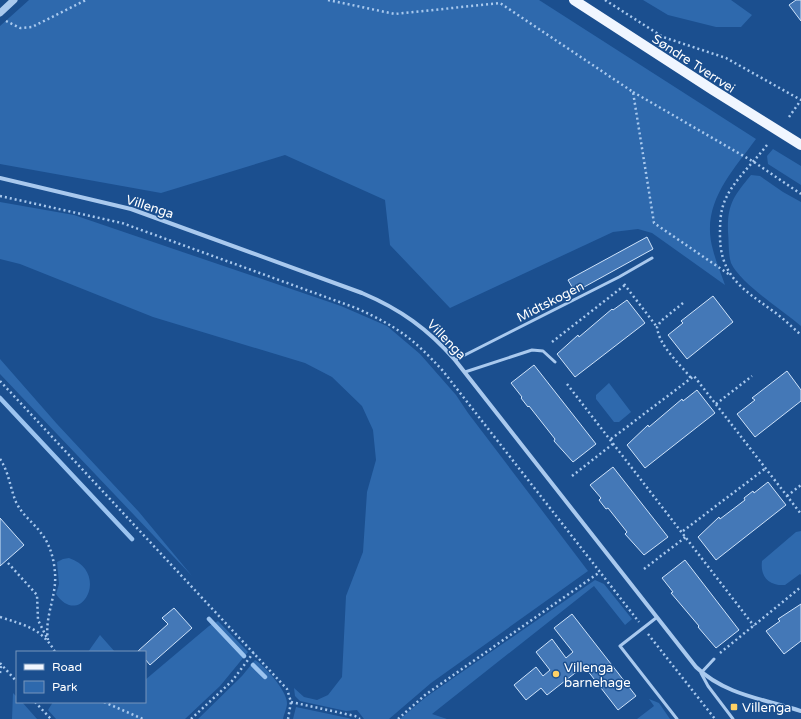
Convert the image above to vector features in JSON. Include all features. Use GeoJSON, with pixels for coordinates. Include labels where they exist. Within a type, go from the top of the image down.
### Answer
{"type":"FeatureCollection","features":[{"type":"Feature","properties":{"kind":"main road","name":"Søndre Tverrvei"},"geometry":{"type":"LineString","coordinates":[[574,0],[706,86],[801,145]]}},
{"type":"Feature","properties":{"kind":"street"},"geometry":{"type":"LineString","coordinates":[[0,13],[14,0]]}},
{"type":"Feature","properties":{"kind":"street","name":"Villenga"},"geometry":{"type":"LineString","coordinates":[[0,178],[130,209],[362,293],[387,304],[417,322],[434,337],[465,372],[688,659],[701,673]]}},
{"type":"Feature","properties":{"kind":"street"},"geometry":{"type":"LineString","coordinates":[[701,673],[729,690],[801,711]]}},
{"type":"Feature","properties":{"kind":"lane","name":"Midtskogen"},"geometry":{"type":"LineString","coordinates":[[455,360],[619,278],[652,258]]}},
{"type":"Feature","properties":{"kind":"lane"},"geometry":{"type":"LineString","coordinates":[[465,372],[532,350],[543,351],[554,362]]}},
{"type":"Feature","properties":{"kind":"lane"},"geometry":{"type":"LineString","coordinates":[[656,618],[620,646],[677,719]]}},
{"type":"Feature","properties":{"kind":"lane"},"geometry":{"type":"LineString","coordinates":[[701,673],[714,659]]}},
{"type":"Feature","properties":{"kind":"lane","name":"Villenga"},"geometry":{"type":"LineString","coordinates":[[701,673],[708,686],[733,719]]}},
{"type":"Feature","properties":{"kind":"path"},"geometry":{"type":"LineString","coordinates":[[0,18],[20,28],[32,27],[86,0]]}},
{"type":"Feature","properties":{"kind":"path"},"geometry":{"type":"LineString","coordinates":[[328,0],[395,14],[500,3],[633,92],[754,162],[801,194]]}},
{"type":"Feature","properties":{"kind":"path"},"geometry":{"type":"LineString","coordinates":[[605,0],[663,37],[726,58],[801,100],[789,117]]}},
{"type":"Feature","properties":{"kind":"path"},"geometry":{"type":"LineString","coordinates":[[633,92],[654,223],[730,275],[740,286],[801,335]]}},
{"type":"Feature","properties":{"kind":"path"},"geometry":{"type":"LineString","coordinates":[[730,275],[724,263],[720,237],[722,209],[735,184],[767,145]]}},
{"type":"Feature","properties":{"kind":"path"},"geometry":{"type":"LineString","coordinates":[[0,196],[122,223],[356,308],[380,318],[400,330],[422,348],[443,371],[715,719]]}},
{"type":"Feature","properties":{"kind":"path"},"geometry":{"type":"LineString","coordinates":[[619,278],[657,327],[660,339],[691,378]]}},
{"type":"Feature","properties":{"kind":"path"},"geometry":{"type":"LineString","coordinates":[[552,342],[625,285]]}},
{"type":"Feature","properties":{"kind":"path"},"geometry":{"type":"LineString","coordinates":[[657,327],[661,321],[683,303]]}},
{"type":"Feature","properties":{"kind":"path"},"geometry":{"type":"LineString","coordinates":[[611,439],[694,376],[801,514]]}},
{"type":"Feature","properties":{"kind":"path"},"geometry":{"type":"LineString","coordinates":[[716,404],[752,376]]}},
{"type":"Feature","properties":{"kind":"path"},"geometry":{"type":"LineString","coordinates":[[0,381],[287,689],[291,702],[288,719]]}},
{"type":"Feature","properties":{"kind":"path"},"geometry":{"type":"LineString","coordinates":[[567,384],[687,536],[754,626]]}},
{"type":"Feature","properties":{"kind":"path"},"geometry":{"type":"LineString","coordinates":[[572,476],[614,443]]}},
{"type":"Feature","properties":{"kind":"path"},"geometry":{"type":"LineString","coordinates":[[0,459],[8,474],[17,503],[24,515],[41,533],[53,560],[55,586],[49,611],[48,640]]}},
{"type":"Feature","properties":{"kind":"path"},"geometry":{"type":"LineString","coordinates":[[683,531],[766,468]]}},
{"type":"Feature","properties":{"kind":"path"},"geometry":{"type":"LineString","coordinates":[[787,496],[801,485]]}},
{"type":"Feature","properties":{"kind":"path"},"geometry":{"type":"LineString","coordinates":[[644,569],[687,536]]}},
{"type":"Feature","properties":{"kind":"path"},"geometry":{"type":"LineString","coordinates":[[8,563],[37,595],[38,620],[54,651]]}},
{"type":"Feature","properties":{"kind":"path"},"geometry":{"type":"LineString","coordinates":[[398,719],[425,695],[600,572]]}},
{"type":"Feature","properties":{"kind":"path"},"geometry":{"type":"LineString","coordinates":[[714,659],[801,587]]}},
{"type":"Feature","properties":{"kind":"path"},"geometry":{"type":"LineString","coordinates":[[0,617],[40,633],[48,640]]}},
{"type":"Feature","properties":{"kind":"path"},"geometry":{"type":"LineString","coordinates":[[191,719],[232,681],[254,652]]}},
{"type":"Feature","properties":{"kind":"path"},"geometry":{"type":"LineString","coordinates":[[0,664],[0,673]]}},
{"type":"Feature","properties":{"kind":"path"},"geometry":{"type":"LineString","coordinates":[[0,664],[16,681]]}},
{"type":"Feature","properties":{"kind":"path"},"geometry":{"type":"LineString","coordinates":[[291,702],[358,718]]}},
{"type":"Feature","properties":{"kind":"path"},"geometry":{"type":"LineString","coordinates":[[36,703],[51,719]]}},
{"type":"Feature","properties":{"kind":"path"},"geometry":{"type":"LineString","coordinates":[[106,703],[143,719]]}},
{"type":"Feature","properties":{"kind":"path"},"geometry":{"type":"LineString","coordinates":[[402,716],[406,719]]}},
{"type":"Feature","properties":{"kind":"green space"},"geometry":{"type":"Polygon","coordinates":[[[29,0],[539,0],[756,139],[720,190],[714,204],[711,218],[710,234],[713,250],[725,285],[652,233],[638,229],[613,232],[450,308],[390,245],[385,200],[285,155],[161,193],[0,164],[0,26],[29,0]]]}},
{"type":"Feature","properties":{"kind":"green space"},"geometry":{"type":"Polygon","coordinates":[[[643,0],[731,0],[752,15],[741,27],[716,27],[668,15],[643,0]]]}},
{"type":"Feature","properties":{"kind":"green space"},"geometry":{"type":"Polygon","coordinates":[[[773,149],[801,166],[801,185],[768,164],[767,156],[773,149]]]}},
{"type":"Feature","properties":{"kind":"green space"},"geometry":{"type":"Polygon","coordinates":[[[751,175],[760,176],[801,202],[801,326],[752,288],[736,271],[731,263],[728,232],[730,207],[736,195],[751,175]]]}},
{"type":"Feature","properties":{"kind":"green space"},"geometry":{"type":"Polygon","coordinates":[[[0,202],[74,215],[341,306],[387,326],[420,354],[456,395],[468,413],[588,571],[431,683],[389,719],[364,719],[357,710],[346,711],[300,701],[295,696],[294,688],[304,697],[317,700],[328,695],[342,677],[346,596],[363,552],[367,492],[376,460],[373,430],[362,406],[332,377],[305,363],[153,317],[20,264],[0,259],[0,202]]]}},
{"type":"Feature","properties":{"kind":"green space"},"geometry":{"type":"Polygon","coordinates":[[[0,359],[57,424],[139,512],[192,576],[0,374],[0,359]]]}},
{"type":"Feature","properties":{"kind":"green space"},"geometry":{"type":"Polygon","coordinates":[[[609,383],[631,412],[619,422],[614,422],[596,399],[596,395],[609,383]]]}},
{"type":"Feature","properties":{"kind":"green space"},"geometry":{"type":"Polygon","coordinates":[[[801,531],[801,575],[800,574],[785,585],[770,582],[762,572],[762,561],[796,532],[801,531]]]}},
{"type":"Feature","properties":{"kind":"green space"},"geometry":{"type":"Polygon","coordinates":[[[69,558],[82,565],[88,575],[90,585],[88,595],[82,602],[74,606],[65,603],[56,594],[59,584],[57,562],[69,558]]]}},
{"type":"Feature","properties":{"kind":"green space"},"geometry":{"type":"Polygon","coordinates":[[[595,580],[604,584],[632,619],[625,625],[594,586],[432,714],[447,719],[400,719],[426,697],[595,580]]]}},
{"type":"Feature","properties":{"kind":"green space"},"geometry":{"type":"Polygon","coordinates":[[[218,621],[248,652],[220,686],[185,719],[56,719],[48,710],[52,703],[146,703],[146,679],[209,626],[218,621]]]}},
{"type":"Feature","properties":{"kind":"green space"},"geometry":{"type":"Polygon","coordinates":[[[100,635],[114,651],[89,651],[100,635]]]}},
{"type":"Feature","properties":{"kind":"green space"},"geometry":{"type":"Polygon","coordinates":[[[255,660],[270,673],[280,686],[286,698],[287,707],[283,719],[198,719],[242,676],[255,660]]]}},
{"type":"Feature","properties":{"kind":"green space"},"geometry":{"type":"Polygon","coordinates":[[[13,693],[16,696],[16,703],[23,703],[37,719],[12,719],[13,693]]]}},
{"type":"Feature","properties":{"kind":"green space"},"geometry":{"type":"Polygon","coordinates":[[[649,699],[659,703],[670,719],[637,719],[654,706],[649,699]]]}},
{"type":"Feature","properties":{"kind":"green space"},"geometry":{"type":"Polygon","coordinates":[[[296,707],[348,718],[351,719],[293,719],[296,707]]]}},
{"type":"Feature","properties":{"kind":"building"},"geometry":{"type":"Polygon","coordinates":[[[796,0],[801,0],[801,21],[789,5],[796,0]]]}},
{"type":"Feature","properties":{"kind":"building"},"geometry":{"type":"Polygon","coordinates":[[[647,237],[653,249],[575,292],[568,280],[647,237]]]}},
{"type":"Feature","properties":{"kind":"building"},"geometry":{"type":"Polygon","coordinates":[[[713,296],[733,322],[687,359],[668,335],[683,323],[681,321],[713,296]]]}},
{"type":"Feature","properties":{"kind":"building"},"geometry":{"type":"Polygon","coordinates":[[[627,300],[645,323],[575,377],[557,354],[578,335],[579,337],[612,309],[613,310],[627,300]]]}},
{"type":"Feature","properties":{"kind":"building"},"geometry":{"type":"Polygon","coordinates":[[[534,365],[596,444],[573,462],[554,441],[555,439],[529,406],[528,407],[511,383],[534,365]]]}},
{"type":"Feature","properties":{"kind":"building"},"geometry":{"type":"Polygon","coordinates":[[[787,371],[801,390],[801,401],[755,437],[737,414],[755,400],[752,398],[787,371]]]}},
{"type":"Feature","properties":{"kind":"building"},"geometry":{"type":"Polygon","coordinates":[[[697,390],[715,413],[645,468],[627,445],[648,425],[649,427],[682,399],[683,401],[697,390]]]}},
{"type":"Feature","properties":{"kind":"building"},"geometry":{"type":"Polygon","coordinates":[[[613,467],[668,537],[644,555],[625,534],[627,532],[608,508],[606,509],[599,500],[601,498],[590,485],[613,467]]]}},
{"type":"Feature","properties":{"kind":"building"},"geometry":{"type":"Polygon","coordinates":[[[768,482],[786,505],[716,560],[698,537],[719,517],[720,519],[745,500],[744,498],[753,491],[754,493],[768,482]]]}},
{"type":"Feature","properties":{"kind":"building"},"geometry":{"type":"Polygon","coordinates":[[[0,518],[24,545],[0,566],[0,518]]]}},
{"type":"Feature","properties":{"kind":"building"},"geometry":{"type":"Polygon","coordinates":[[[685,560],[739,630],[716,648],[671,593],[673,592],[662,578],[685,560]]]}},
{"type":"Feature","properties":{"kind":"building"},"geometry":{"type":"Polygon","coordinates":[[[801,604],[801,641],[784,654],[766,631],[780,621],[778,619],[801,604]]]}},
{"type":"Feature","properties":{"kind":"building"},"geometry":{"type":"Polygon","coordinates":[[[174,608],[192,628],[150,665],[146,660],[146,651],[138,651],[168,624],[162,618],[174,608]]]}},
{"type":"Feature","properties":{"kind":"building"},"geometry":{"type":"Polygon","coordinates":[[[572,614],[636,696],[618,710],[584,666],[547,695],[541,688],[526,700],[514,685],[536,667],[543,676],[550,670],[536,652],[552,639],[566,658],[573,652],[554,628],[572,614]]]}},
{"type":"Feature","properties":{"kind":"waterway"},"geometry":{"type":"LineString","coordinates":[[0,398],[132,539]]}},
{"type":"Feature","properties":{"kind":"waterway"},"geometry":{"type":"LineString","coordinates":[[209,619],[244,656]]}},
{"type":"Feature","properties":{"kind":"waterway"},"geometry":{"type":"LineString","coordinates":[[253,665],[265,677]]}},
{"type":"Feature","properties":{"kind":"place","name":"Villenga barnehage"},"geometry":{"type":"Point","coordinates":[556,674]}},
{"type":"Feature","properties":{"kind":"place","name":"Villenga"},"geometry":{"type":"Point","coordinates":[734,707]}}]}
